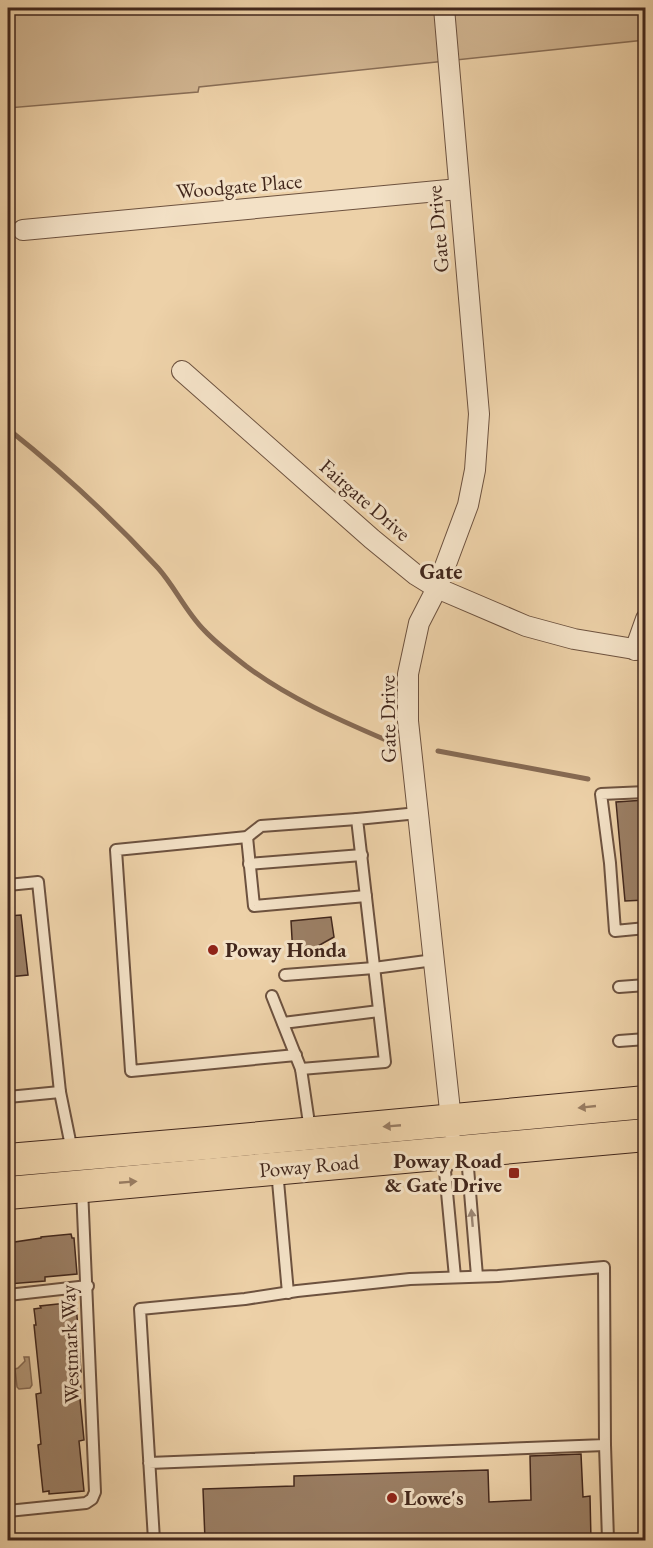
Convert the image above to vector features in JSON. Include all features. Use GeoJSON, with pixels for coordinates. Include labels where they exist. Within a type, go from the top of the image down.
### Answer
{"type":"FeatureCollection","features":[{"type":"Feature","properties":{"kind":"main road","name":"Poway Road"},"geometry":{"type":"LineString","coordinates":[[8,1160],[645,1102]]}},
{"type":"Feature","properties":{"kind":"main road","name":"Poway Road"},"geometry":{"type":"LineString","coordinates":[[8,1193],[645,1135]]}},
{"type":"Feature","properties":{"kind":"main road"},"geometry":{"type":"LineString","coordinates":[[82,1186],[84,1170],[90,1165],[172,1156],[208,1143]]}},
{"type":"Feature","properties":{"kind":"main road"},"geometry":{"type":"LineString","coordinates":[[8,1177],[57,1172],[73,1154]]}},
{"type":"Feature","properties":{"kind":"street","name":"Gate Drive"},"geometry":{"type":"LineString","coordinates":[[444,8],[479,414],[475,470],[468,505],[437,588],[419,623],[408,674],[408,721],[454,1152]]}},
{"type":"Feature","properties":{"kind":"street","name":"Woodgate Place"},"geometry":{"type":"LineString","coordinates":[[23,230],[459,189]]}},
{"type":"Feature","properties":{"kind":"street","name":"Fairgate Drive"},"geometry":{"type":"LineString","coordinates":[[182,371],[372,539],[416,575],[437,588],[526,626],[574,639],[640,651]]}},
{"type":"Feature","properties":{"kind":"street"},"geometry":{"type":"LineString","coordinates":[[640,651],[645,619]]}},
{"type":"Feature","properties":{"kind":"lane"},"geometry":{"type":"LineString","coordinates":[[645,792],[601,794],[610,863],[615,931],[645,928]]}},
{"type":"Feature","properties":{"kind":"lane"},"geometry":{"type":"LineString","coordinates":[[296,1055],[131,1071],[116,850],[247,837],[261,826],[418,813]]}},
{"type":"Feature","properties":{"kind":"lane"},"geometry":{"type":"LineString","coordinates":[[302,1069],[385,1062],[357,819]]}},
{"type":"Feature","properties":{"kind":"lane"},"geometry":{"type":"LineString","coordinates":[[247,837],[254,906],[366,896]]}},
{"type":"Feature","properties":{"kind":"lane"},"geometry":{"type":"LineString","coordinates":[[249,864],[362,855]]}},
{"type":"Feature","properties":{"kind":"lane"},"geometry":{"type":"LineString","coordinates":[[8,885],[38,882],[60,1092],[73,1154]]}},
{"type":"Feature","properties":{"kind":"lane"},"geometry":{"type":"LineString","coordinates":[[285,975],[374,968],[434,960]]}},
{"type":"Feature","properties":{"kind":"lane"},"geometry":{"type":"LineString","coordinates":[[619,987],[645,985]]}},
{"type":"Feature","properties":{"kind":"lane"},"geometry":{"type":"LineString","coordinates":[[272,996],[302,1069],[310,1134]]}},
{"type":"Feature","properties":{"kind":"lane"},"geometry":{"type":"LineString","coordinates":[[283,1023],[379,1011]]}},
{"type":"Feature","properties":{"kind":"lane"},"geometry":{"type":"LineString","coordinates":[[620,1041],[645,1039]]}},
{"type":"Feature","properties":{"kind":"lane"},"geometry":{"type":"LineString","coordinates":[[8,1097],[60,1092]]}},
{"type":"Feature","properties":{"kind":"lane"},"geometry":{"type":"LineString","coordinates":[[455,1277],[445,1171],[454,1152],[468,1168],[477,1276]]}},
{"type":"Feature","properties":{"kind":"lane"},"geometry":{"type":"LineString","coordinates":[[277,1169],[288,1293]]}},
{"type":"Feature","properties":{"kind":"lane","name":"Westmark Way"},"geometry":{"type":"LineString","coordinates":[[8,1511],[86,1503],[92,1499],[95,1492],[82,1186]]}},
{"type":"Feature","properties":{"kind":"lane"},"geometry":{"type":"LineString","coordinates":[[154,1540],[140,1309],[410,1280],[604,1267],[608,1540]]}},
{"type":"Feature","properties":{"kind":"lane"},"geometry":{"type":"LineString","coordinates":[[8,1295],[88,1286]]}},
{"type":"Feature","properties":{"kind":"lane"},"geometry":{"type":"LineString","coordinates":[[149,1463],[605,1445]]}},
{"type":"Feature","properties":{"kind":"shaded area"},"geometry":{"type":"Polygon","coordinates":[[[8,8],[645,8],[645,40],[199,87],[198,92],[8,108],[8,8]]]}},
{"type":"Feature","properties":{"kind":"shaded area"},"geometry":{"type":"Polygon","coordinates":[[[24,1357],[29,1357],[32,1385],[30,1388],[19,1389],[15,1369],[25,1361],[24,1357]]]}},
{"type":"Feature","properties":{"kind":"building"},"geometry":{"type":"Polygon","coordinates":[[[645,800],[645,900],[625,901],[616,802],[645,800]]]}},
{"type":"Feature","properties":{"kind":"building"},"geometry":{"type":"Polygon","coordinates":[[[21,915],[28,975],[8,977],[8,916],[21,915]]]}},
{"type":"Feature","properties":{"kind":"building"},"geometry":{"type":"Polygon","coordinates":[[[331,917],[334,937],[302,955],[293,956],[291,921],[331,917]]]}},
{"type":"Feature","properties":{"kind":"building"},"geometry":{"type":"Polygon","coordinates":[[[71,1234],[74,1238],[77,1274],[45,1277],[45,1281],[8,1284],[8,1243],[71,1234]]]}},
{"type":"Feature","properties":{"kind":"building"},"geometry":{"type":"Polygon","coordinates":[[[76,1302],[81,1372],[79,1372],[81,1389],[79,1389],[84,1440],[79,1441],[84,1491],[49,1494],[49,1491],[43,1492],[38,1445],[41,1444],[36,1394],[41,1393],[34,1309],[41,1308],[40,1306],[76,1302]]]}},
{"type":"Feature","properties":{"kind":"building","name":"Lowe's"},"geometry":{"type":"Polygon","coordinates":[[[581,1454],[583,1497],[590,1496],[591,1540],[205,1540],[203,1489],[294,1486],[294,1476],[488,1470],[489,1502],[531,1500],[530,1456],[581,1454]]]}},
{"type":"Feature","properties":{"kind":"waterway"},"geometry":{"type":"LineString","coordinates":[[8,429],[67,478],[123,531],[164,575],[198,623],[224,649],[262,678],[296,698],[386,740]]}},
{"type":"Feature","properties":{"kind":"waterway"},"geometry":{"type":"LineString","coordinates":[[438,751],[588,779]]}},
{"type":"Feature","properties":{"kind":"place","name":"Poway Honda"},"geometry":{"type":"Point","coordinates":[213,950]}},
{"type":"Feature","properties":{"kind":"place","name":"Poway Road & Gate Drive"},"geometry":{"type":"Point","coordinates":[514,1173]}},
{"type":"Feature","properties":{"kind":"place","name":"Lowe's"},"geometry":{"type":"Point","coordinates":[392,1498]}},
{"type":"Feature","properties":{"kind":"district","name":"Gate"},"geometry":{"type":"Point","coordinates":[441,571]}}]}
